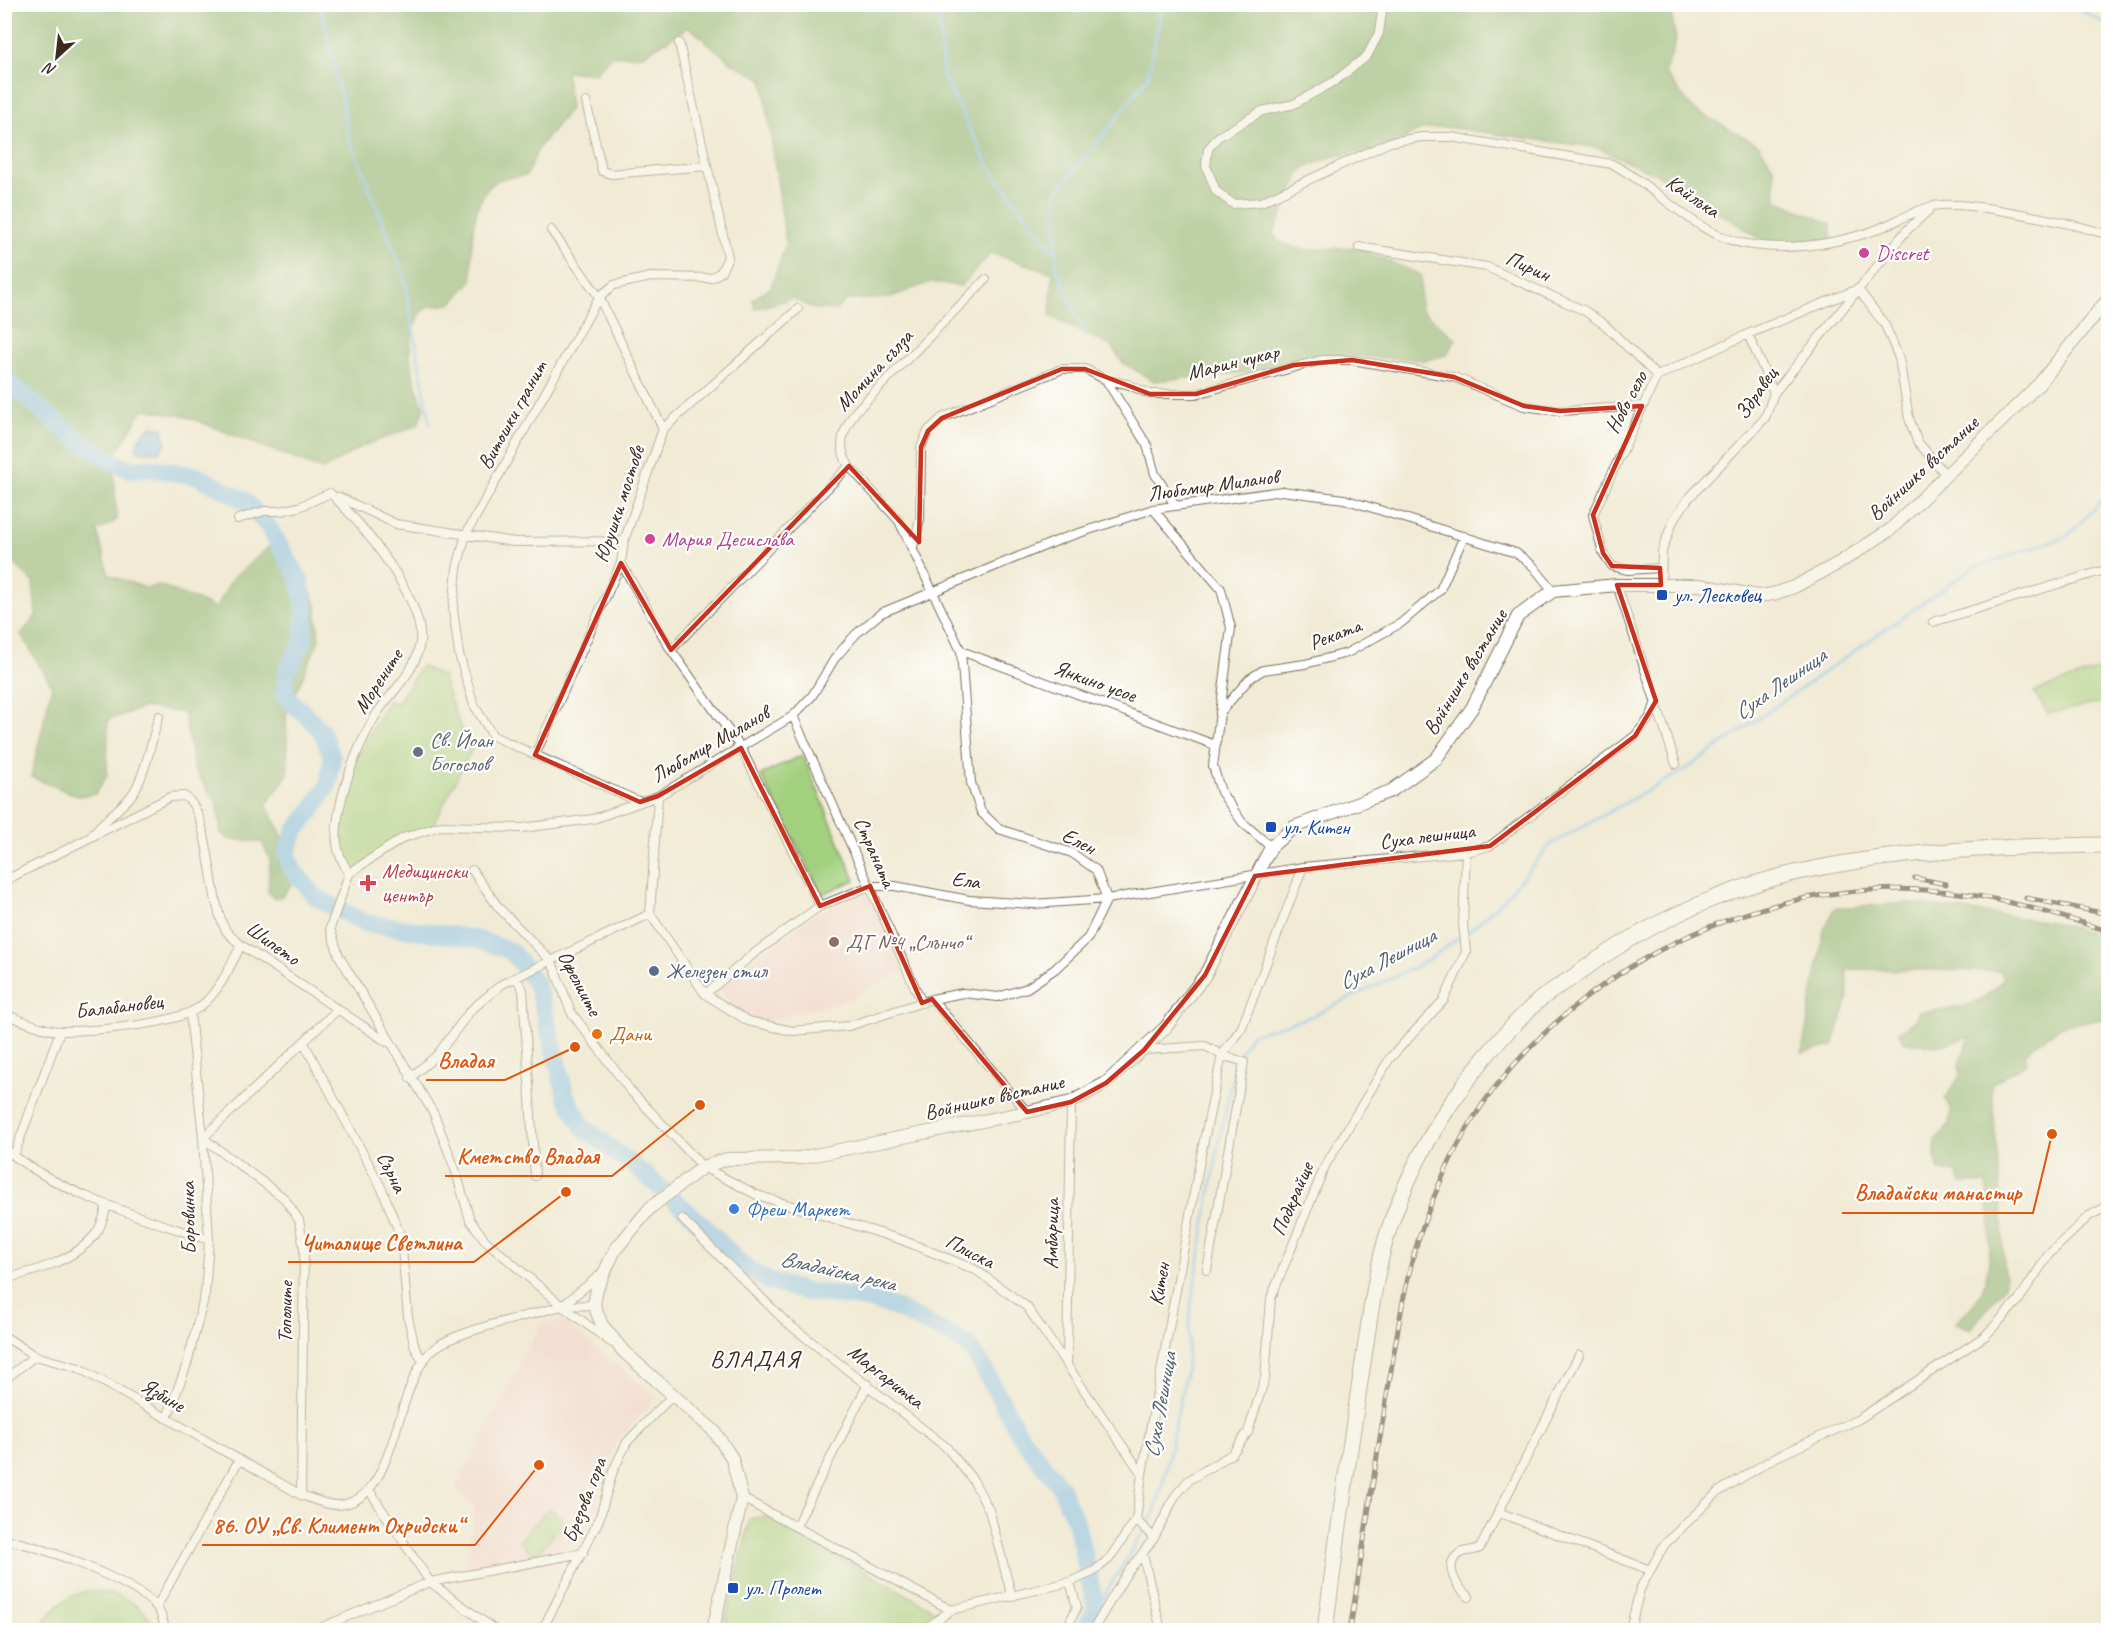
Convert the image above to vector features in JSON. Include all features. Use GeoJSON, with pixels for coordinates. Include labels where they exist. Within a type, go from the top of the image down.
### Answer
{"type":"FeatureCollection","features":[{"type":"Feature","properties":{"kind":"highway"},"geometry":{"type":"LineString","coordinates":[[1325,1630],[1342,1496],[1369,1324],[1389,1230],[1418,1160],[1454,1100],[1488,1055],[1537,1002],[1595,960],[1662,921],[1720,896],[1810,869],[1890,856],[2109,845]]}},
{"type":"Feature","properties":{"kind":"street","name":"Кайлъка"},"geometry":{"type":"LineString","coordinates":[[1383,4],[1379,33],[1367,56],[1335,81],[1294,104],[1262,111],[1218,137],[1208,149],[1206,166],[1216,191],[1233,204],[1261,202],[1390,142],[1422,137],[1451,136],[1612,164],[1631,173],[1705,229],[1751,245],[1812,246],[1869,232],[1934,206],[1965,206],[2080,226],[2109,235]]}},
{"type":"Feature","properties":{"kind":"street"},"geometry":{"type":"LineString","coordinates":[[599,297],[614,285],[651,277],[711,278],[721,273],[728,257],[679,43]]}},
{"type":"Feature","properties":{"kind":"street"},"geometry":{"type":"LineString","coordinates":[[586,102],[602,171],[611,174],[707,166]]}},
{"type":"Feature","properties":{"kind":"street","name":"Здравец"},"geometry":{"type":"LineString","coordinates":[[1660,585],[1662,551],[1672,521],[1688,500],[1766,418],[1774,393],[1906,231],[1934,206]]}},
{"type":"Feature","properties":{"kind":"street"},"geometry":{"type":"LineString","coordinates":[[551,230],[599,297],[663,429]]}},
{"type":"Feature","properties":{"kind":"street","name":"Пирин"},"geometry":{"type":"LineString","coordinates":[[1359,247],[1487,267],[1585,311],[1605,325],[1657,376]]}},
{"type":"Feature","properties":{"kind":"street","name":"Момина сълза"},"geometry":{"type":"LineString","coordinates":[[849,466],[842,455],[842,441],[844,429],[856,411],[986,279]]}},
{"type":"Feature","properties":{"kind":"street"},"geometry":{"type":"LineString","coordinates":[[1858,289],[1885,325],[1899,358],[1909,418],[1917,441],[1946,475]]}},
{"type":"Feature","properties":{"kind":"street","name":"Ново село"},"geometry":{"type":"LineString","coordinates":[[1660,568],[1627,570],[1612,566],[1603,553],[1593,516],[1657,376],[1748,334],[1858,289]]}},
{"type":"Feature","properties":{"kind":"street","name":"Витошки гранит"},"geometry":{"type":"LineString","coordinates":[[599,297],[466,534],[457,568],[453,609],[459,654],[474,705],[493,736],[640,802]]}},
{"type":"Feature","properties":{"kind":"street","name":"Войнишко въстание"},"geometry":{"type":"LineString","coordinates":[[604,1272],[615,1250],[650,1208],[684,1179],[703,1167],[727,1159],[800,1158],[1027,1112],[1071,1102],[1106,1083],[1144,1050],[1166,1027],[1205,975],[1271,847],[1294,827],[1391,791],[1436,759],[1472,708],[1518,616],[1553,591],[1617,585],[1700,585],[1758,596],[1784,591],[1839,563],[1890,530],[2039,384],[2109,299]]}},
{"type":"Feature","properties":{"kind":"street","name":"Юрушки мостове"},"geometry":{"type":"LineString","coordinates":[[535,754],[621,563],[624,541],[663,429],[798,309]]}},
{"type":"Feature","properties":{"kind":"street"},"geometry":{"type":"LineString","coordinates":[[1748,334],[1774,393]]}},
{"type":"Feature","properties":{"kind":"street","name":"Марин чукар"},"geometry":{"type":"LineString","coordinates":[[913,548],[920,519],[921,447],[928,431],[942,418],[1062,369],[1085,369],[1106,380],[1127,384],[1150,394],[1196,394],[1294,365],[1321,360],[1352,360],[1454,377],[1524,406],[1560,411],[1642,406]]}},
{"type":"Feature","properties":{"kind":"street"},"geometry":{"type":"LineString","coordinates":[[1106,380],[1147,445],[1155,474],[1174,505]]}},
{"type":"Feature","properties":{"kind":"street"},"geometry":{"type":"LineString","coordinates":[[671,650],[849,466]]}},
{"type":"Feature","properties":{"kind":"street","name":"Елен"},"geometry":{"type":"LineString","coordinates":[[849,466],[899,520],[961,651],[971,783],[981,812],[999,830],[1072,853],[1096,870],[1107,899]]}},
{"type":"Feature","properties":{"kind":"street","name":"Любомир Миланов"},"geometry":{"type":"LineString","coordinates":[[349,874],[403,838],[440,826],[522,828],[593,819],[658,796],[793,716],[812,696],[835,658],[856,634],[881,613],[1064,538],[1153,509],[1282,491],[1344,499],[1516,553],[1533,566],[1553,591]]}},
{"type":"Feature","properties":{"kind":"street"},"geometry":{"type":"LineString","coordinates":[[238,519],[264,511],[280,511],[299,507],[330,493],[396,524],[514,542],[624,541]]}},
{"type":"Feature","properties":{"kind":"street","name":"Морените"},"geometry":{"type":"LineString","coordinates":[[330,493],[346,508],[390,561],[413,610],[420,639],[417,659],[403,682],[377,714],[360,744],[348,773],[336,831],[339,853],[349,874]]}},
{"type":"Feature","properties":{"kind":"street"},"geometry":{"type":"LineString","coordinates":[[1153,509],[1221,589],[1231,628],[1213,766],[1221,792],[1242,822],[1271,847]]}},
{"type":"Feature","properties":{"kind":"street","name":"Реката"},"geometry":{"type":"LineString","coordinates":[[1220,713],[1249,679],[1263,670],[1305,664],[1347,653],[1401,623],[1440,590],[1464,536]]}},
{"type":"Feature","properties":{"kind":"street"},"geometry":{"type":"LineString","coordinates":[[621,563],[671,650],[741,748],[820,906]]}},
{"type":"Feature","properties":{"kind":"street"},"geometry":{"type":"LineString","coordinates":[[1933,622],[2109,569]]}},
{"type":"Feature","properties":{"kind":"street"},"geometry":{"type":"LineString","coordinates":[[1617,585],[1676,764]]}},
{"type":"Feature","properties":{"kind":"street","name":"Янкино усое"},"geometry":{"type":"LineString","coordinates":[[961,651],[1215,746]]}},
{"type":"Feature","properties":{"kind":"street","name":"Суха лешница"},"geometry":{"type":"LineString","coordinates":[[1255,876],[1303,867],[1466,852],[1490,846],[1635,736],[1651,717],[1656,701]]}},
{"type":"Feature","properties":{"kind":"street"},"geometry":{"type":"LineString","coordinates":[[4,881],[89,838],[105,819],[131,796],[138,784],[159,716]]}},
{"type":"Feature","properties":{"kind":"street","name":"Страната"},"geometry":{"type":"LineString","coordinates":[[793,716],[922,1003]]}},
{"type":"Feature","properties":{"kind":"street","name":"Шипето"},"geometry":{"type":"LineString","coordinates":[[89,838],[170,797],[184,796],[198,811],[217,911],[225,931],[241,945],[390,1044]]}},
{"type":"Feature","properties":{"kind":"street"},"geometry":{"type":"LineString","coordinates":[[658,796],[650,914],[705,994],[748,1021],[792,1031],[849,1026],[932,999],[963,993],[998,997],[1027,988],[1055,969],[1088,938],[1107,899]]}},
{"type":"Feature","properties":{"kind":"street","name":"Подкрайще"},"geometry":{"type":"LineString","coordinates":[[1093,1630],[1125,1576],[1143,1555],[1151,1535],[1175,1497],[1189,1480],[1232,1454],[1248,1432],[1265,1378],[1271,1298],[1324,1167],[1390,1058],[1444,1000],[1466,952],[1463,924],[1466,852]]}},
{"type":"Feature","properties":{"kind":"street","name":"Китен"},"geometry":{"type":"LineString","coordinates":[[1138,1521],[1142,1474],[1201,1155],[1222,1055],[1242,1027],[1303,867]]}},
{"type":"Feature","properties":{"kind":"street","name":"Офелиите"},"geometry":{"type":"LineString","coordinates":[[472,870],[499,908],[552,962],[571,1012],[630,1090],[703,1167]]}},
{"type":"Feature","properties":{"kind":"street"},"geometry":{"type":"LineString","coordinates":[[349,874],[330,928],[339,956],[410,1078],[434,1114],[455,1169],[470,1220],[486,1240],[562,1306],[624,1352],[674,1394],[714,1431],[732,1458],[742,1498],[712,1630]]}},
{"type":"Feature","properties":{"kind":"street","name":"Ела"},"geometry":{"type":"LineString","coordinates":[[705,994],[756,952],[820,906],[870,886],[895,886],[969,900],[1033,904],[1107,899],[1255,876]]}},
{"type":"Feature","properties":{"kind":"street"},"geometry":{"type":"LineString","coordinates":[[410,1078],[437,1055],[471,1010],[502,984],[650,914]]}},
{"type":"Feature","properties":{"kind":"street","name":"Балабановец"},"geometry":{"type":"LineString","coordinates":[[4,1014],[60,1031],[160,1022],[190,1013],[219,988],[241,945]]}},
{"type":"Feature","properties":{"kind":"street"},"geometry":{"type":"LineString","coordinates":[[516,977],[523,990],[535,1176]]}},
{"type":"Feature","properties":{"kind":"street"},"geometry":{"type":"LineString","coordinates":[[932,999],[1027,1112]]}},
{"type":"Feature","properties":{"kind":"street"},"geometry":{"type":"LineString","coordinates":[[203,1138],[338,1009]]}},
{"type":"Feature","properties":{"kind":"street","name":"Боровинка"},"geometry":{"type":"LineString","coordinates":[[167,1418],[187,1364],[205,1294],[209,1240],[203,1138],[190,1013]]}},
{"type":"Feature","properties":{"kind":"street"},"geometry":{"type":"LineString","coordinates":[[14,1155],[60,1031]]}},
{"type":"Feature","properties":{"kind":"street","name":"Сърна"},"geometry":{"type":"LineString","coordinates":[[304,1042],[382,1189],[401,1237],[408,1317],[415,1348],[423,1361]]}},
{"type":"Feature","properties":{"kind":"street"},"geometry":{"type":"LineString","coordinates":[[1144,1050],[1206,1046],[1222,1055],[1244,1062],[1207,1270]]}},
{"type":"Feature","properties":{"kind":"street","name":"Амбарица"},"geometry":{"type":"LineString","coordinates":[[1067,1366],[1071,1102]]}},
{"type":"Feature","properties":{"kind":"street","name":"Тополите"},"geometry":{"type":"LineString","coordinates":[[203,1138],[284,1198],[299,1220],[304,1250],[301,1495]]}},
{"type":"Feature","properties":{"kind":"street"},"geometry":{"type":"LineString","coordinates":[[4,1148],[52,1181],[108,1206],[209,1240]]}},
{"type":"Feature","properties":{"kind":"street","name":"Плиска"},"geometry":{"type":"LineString","coordinates":[[703,1167],[757,1196],[902,1240],[976,1270],[1027,1307],[1142,1474]]}},
{"type":"Feature","properties":{"kind":"street"},"geometry":{"type":"LineString","coordinates":[[4,1279],[36,1270],[78,1251],[97,1232],[108,1206]]}},
{"type":"Feature","properties":{"kind":"street"},"geometry":{"type":"LineString","coordinates":[[1630,1630],[1640,1589],[1664,1545],[1718,1492],[1776,1457],[1859,1419],[1985,1336],[2018,1301],[2049,1254],[2089,1216],[2109,1206]]}},
{"type":"Feature","properties":{"kind":"street","name":"Маргаритка"},"geometry":{"type":"LineString","coordinates":[[682,1219],[786,1322],[946,1447],[973,1480],[989,1510],[1012,1597]]}},
{"type":"Feature","properties":{"kind":"street"},"geometry":{"type":"LineString","coordinates":[[562,1306],[604,1272]]}},
{"type":"Feature","properties":{"kind":"street"},"geometry":{"type":"LineString","coordinates":[[604,1272],[594,1305],[602,1325],[624,1352]]}},
{"type":"Feature","properties":{"kind":"street"},"geometry":{"type":"LineString","coordinates":[[495,1630],[430,1582],[369,1490],[386,1461],[408,1388],[423,1361],[436,1347],[454,1338],[562,1306],[594,1305]]}},
{"type":"Feature","properties":{"kind":"street","name":"Язбине"},"geometry":{"type":"LineString","coordinates":[[4,1336],[35,1356],[79,1368],[301,1495],[334,1505],[349,1503],[369,1490]]}},
{"type":"Feature","properties":{"kind":"street"},"geometry":{"type":"LineString","coordinates":[[1469,1597],[1453,1580],[1452,1568],[1462,1553],[1480,1548],[1578,1355]]}},
{"type":"Feature","properties":{"kind":"street"},"geometry":{"type":"LineString","coordinates":[[4,1380],[35,1356]]}},
{"type":"Feature","properties":{"kind":"street"},"geometry":{"type":"LineString","coordinates":[[796,1526],[868,1384]]}},
{"type":"Feature","properties":{"kind":"street","name":"Брезова гора"},"geometry":{"type":"LineString","coordinates":[[542,1630],[600,1520],[613,1471],[627,1442],[674,1394]]}},
{"type":"Feature","properties":{"kind":"street"},"geometry":{"type":"LineString","coordinates":[[157,1606],[239,1460]]}},
{"type":"Feature","properties":{"kind":"street"},"geometry":{"type":"LineString","coordinates":[[742,1498],[951,1610]]}},
{"type":"Feature","properties":{"kind":"street"},"geometry":{"type":"LineString","coordinates":[[1498,1512],[1650,1570]]}},
{"type":"Feature","properties":{"kind":"street"},"geometry":{"type":"LineString","coordinates":[[924,1630],[951,1610],[1072,1581],[1093,1572],[1109,1559],[1138,1521],[1151,1535]]}},
{"type":"Feature","properties":{"kind":"street"},"geometry":{"type":"LineString","coordinates":[[4,1540],[61,1557],[124,1583],[157,1606],[166,1630]]}},
{"type":"Feature","properties":{"kind":"street"},"geometry":{"type":"LineString","coordinates":[[315,1630],[430,1582],[583,1553]]}},
{"type":"Feature","properties":{"kind":"street"},"geometry":{"type":"LineString","coordinates":[[1143,1555],[1161,1630]]}},
{"type":"Feature","properties":{"kind":"street"},"geometry":{"type":"LineString","coordinates":[[1066,1630],[1077,1607],[1072,1581]]}},
{"type":"Feature","properties":{"kind":"highlighted area"},"geometry":{"type":"Polygon","coordinates":[[[1352,360],[1454,377],[1524,406],[1560,411],[1642,406],[1593,515],[1603,553],[1612,566],[1660,568],[1661,585],[1617,585],[1656,701],[1635,736],[1490,846],[1255,876],[1205,975],[1144,1050],[1106,1083],[1071,1102],[1027,1112],[932,999],[922,1003],[870,886],[820,906],[741,748],[658,796],[640,802],[535,755],[621,563],[671,650],[849,466],[919,542],[921,447],[928,431],[942,418],[1062,369],[1085,369],[1150,394],[1196,394],[1294,365],[1352,360]]]}},
{"type":"Feature","properties":{"kind":"shaded area","name":"ДГ №4 „Слънчо“"},"geometry":{"type":"Polygon","coordinates":[[[865,895],[871,897],[904,972],[866,989],[852,999],[759,1023],[724,998],[721,988],[730,975],[819,912],[865,895]]]}},
{"type":"Feature","properties":{"kind":"shaded area"},"geometry":{"type":"Polygon","coordinates":[[[562,1320],[656,1397],[616,1442],[595,1518],[580,1548],[464,1570],[475,1506],[455,1489],[541,1323],[562,1320]]]}},
{"type":"Feature","properties":{"kind":"green space"},"geometry":{"type":"Polygon","coordinates":[[[4,5],[1670,5],[1676,41],[1665,74],[1693,109],[1759,145],[1774,169],[1776,200],[1831,224],[1831,241],[1772,246],[1660,176],[1598,148],[1444,127],[1422,129],[1385,149],[1335,156],[1302,169],[1273,234],[1279,242],[1304,250],[1356,247],[1421,275],[1420,309],[1456,339],[1447,355],[1425,360],[1325,355],[1258,371],[1154,381],[1123,363],[1111,346],[1050,316],[1053,273],[991,253],[961,286],[931,282],[888,298],[847,300],[835,310],[814,309],[793,298],[755,309],[753,299],[771,287],[786,244],[763,79],[732,63],[689,27],[643,55],[611,56],[595,73],[566,72],[570,109],[539,147],[527,175],[498,180],[487,190],[480,201],[473,228],[472,280],[451,304],[426,307],[418,318],[413,330],[410,356],[415,382],[424,408],[418,425],[361,447],[323,470],[185,416],[143,409],[113,458],[117,520],[97,531],[109,575],[146,588],[159,585],[216,608],[232,579],[276,541],[296,557],[316,604],[319,640],[286,715],[288,774],[266,805],[302,873],[282,896],[273,898],[268,892],[270,860],[262,842],[228,839],[221,833],[217,803],[194,770],[184,713],[144,707],[108,720],[107,776],[95,794],[78,796],[31,777],[52,686],[21,634],[36,616],[33,582],[5,554],[4,5]]]}},
{"type":"Feature","properties":{"kind":"green space"},"geometry":{"type":"Polygon","coordinates":[[[421,666],[442,676],[459,724],[473,747],[431,829],[403,839],[349,874],[336,831],[348,773],[388,700],[397,704],[421,666]]]}},
{"type":"Feature","properties":{"kind":"green space"},"geometry":{"type":"Polygon","coordinates":[[[2098,670],[2106,694],[2106,702],[2048,714],[2034,692],[2098,670]]]}},
{"type":"Feature","properties":{"kind":"green space"},"geometry":{"type":"Polygon","coordinates":[[[803,755],[855,880],[822,894],[761,775],[803,755]]]}},
{"type":"Feature","properties":{"kind":"green space"},"geometry":{"type":"Polygon","coordinates":[[[1910,903],[2052,922],[2108,936],[2108,1018],[2064,1025],[2039,1041],[2025,1054],[2026,1064],[1991,1084],[2000,1184],[2005,1286],[1971,1329],[1954,1324],[1977,1300],[1987,1275],[1990,1227],[1986,1183],[1961,1183],[1957,1173],[1939,1171],[1935,1157],[1935,1140],[1949,1126],[1951,1111],[1945,1099],[1960,1076],[1959,1064],[1970,1037],[1937,1046],[1905,1042],[1898,1032],[1915,1021],[1919,1012],[1956,1008],[1976,1002],[2004,978],[1999,971],[1847,969],[1848,998],[1833,1046],[1802,1053],[1824,930],[1835,908],[1910,903]]]}},
{"type":"Feature","properties":{"kind":"green space"},"geometry":{"type":"Polygon","coordinates":[[[549,1508],[565,1522],[535,1555],[519,1541],[549,1508]]]}},
{"type":"Feature","properties":{"kind":"green space"},"geometry":{"type":"Polygon","coordinates":[[[766,1516],[940,1613],[915,1630],[723,1630],[750,1519],[766,1516]]]}},
{"type":"Feature","properties":{"kind":"green space"},"geometry":{"type":"Polygon","coordinates":[[[82,1592],[111,1594],[130,1602],[146,1613],[157,1630],[36,1630],[67,1599],[82,1592]]]}},
{"type":"Feature","properties":{"kind":"water"},"geometry":{"type":"Polygon","coordinates":[[[151,426],[163,428],[166,444],[159,452],[141,452],[136,448],[139,438],[151,426]]]}},
{"type":"Feature","properties":{"kind":"waterway"},"geometry":{"type":"LineString","coordinates":[[318,4],[325,23],[349,137],[404,276],[430,424]]}},
{"type":"Feature","properties":{"kind":"waterway"},"geometry":{"type":"LineString","coordinates":[[938,4],[943,75],[989,167],[1054,251]]}},
{"type":"Feature","properties":{"kind":"waterway"},"geometry":{"type":"LineString","coordinates":[[1086,336],[1056,267],[1057,191],[1111,126],[1148,76],[1162,4]]}},
{"type":"Feature","properties":{"kind":"waterway"},"geometry":{"type":"LineString","coordinates":[[2071,4],[2108,26]]}},
{"type":"Feature","properties":{"kind":"waterway","name":"Владайска река"},"geometry":{"type":"LineString","coordinates":[[4,379],[83,444],[121,466],[133,470],[149,468],[197,476],[244,500],[268,526],[300,580],[305,609],[303,643],[287,670],[284,694],[321,730],[332,757],[328,785],[313,809],[295,831],[287,853],[293,870],[316,897],[365,923],[476,939],[511,951],[537,985],[566,1096],[583,1127],[648,1177],[701,1223],[742,1265],[768,1281],[803,1291],[860,1298],[893,1307],[966,1343],[980,1362],[1020,1435],[1060,1486],[1076,1522],[1096,1609],[1084,1630]]}},
{"type":"Feature","properties":{"kind":"waterway","name":"Суха Лешница"},"geometry":{"type":"LineString","coordinates":[[1096,1609],[1154,1514],[1163,1483],[1186,1372],[1191,1306],[1218,1147],[1236,1060],[1250,1035],[1310,1017],[1427,961],[1475,926],[1505,898],[1551,844],[1685,770],[1974,567],[2066,537],[2108,495]]}},
{"type":"Feature","properties":{"kind":"railway"},"geometry":{"type":"LineString","coordinates":[[1915,878],[1946,884]]}},
{"type":"Feature","properties":{"kind":"railway"},"geometry":{"type":"LineString","coordinates":[[1350,1630],[1399,1323],[1417,1242],[1430,1206],[1462,1137],[1493,1090],[1534,1043],[1580,1002],[1631,967],[1685,937],[1743,915],[1802,899],[1864,891],[1949,892],[1995,899],[2108,931]]}},
{"type":"Feature","properties":{"kind":"railway"},"geometry":{"type":"LineString","coordinates":[[2026,898],[2108,914]]}},
{"type":"Feature","properties":{"kind":"place","name":"Discret"},"geometry":{"type":"Point","coordinates":[1864,253]}},
{"type":"Feature","properties":{"kind":"place","name":"Мария Десислава"},"geometry":{"type":"Point","coordinates":[650,539]}},
{"type":"Feature","properties":{"kind":"place","name":"ул. Лесковец"},"geometry":{"type":"Point","coordinates":[1662,595]}},
{"type":"Feature","properties":{"kind":"place","name":"Св. Йоан Богослов"},"geometry":{"type":"Point","coordinates":[418,752]}},
{"type":"Feature","properties":{"kind":"place","name":"ул. Китен"},"geometry":{"type":"Point","coordinates":[1271,827]}},
{"type":"Feature","properties":{"kind":"place","name":"Медицински център"},"geometry":{"type":"Point","coordinates":[368,883]}},
{"type":"Feature","properties":{"kind":"place","name":"ДГ №4 „Слънчо“"},"geometry":{"type":"Point","coordinates":[834,942]}},
{"type":"Feature","properties":{"kind":"place","name":"Железен стил"},"geometry":{"type":"Point","coordinates":[654,971]}},
{"type":"Feature","properties":{"kind":"place","name":"Дани"},"geometry":{"type":"Point","coordinates":[597,1034]}},
{"type":"Feature","properties":{"kind":"place","name":"Владая"},"geometry":{"type":"Point","coordinates":[575,1047]}},
{"type":"Feature","properties":{"kind":"place","name":"Кметство Владая"},"geometry":{"type":"Point","coordinates":[700,1105]}},
{"type":"Feature","properties":{"kind":"place","name":"Владайски манастир"},"geometry":{"type":"Point","coordinates":[2052,1134]}},
{"type":"Feature","properties":{"kind":"place","name":"Читалище Светлина"},"geometry":{"type":"Point","coordinates":[566,1192]}},
{"type":"Feature","properties":{"kind":"place","name":"Фреш Маркет"},"geometry":{"type":"Point","coordinates":[734,1209]}},
{"type":"Feature","properties":{"kind":"place","name":"86. ОУ „Св. Климент Охридски“"},"geometry":{"type":"Point","coordinates":[539,1465]}},
{"type":"Feature","properties":{"kind":"place","name":"ул. Пролет"},"geometry":{"type":"Point","coordinates":[733,1588]}},
{"type":"Feature","properties":{"kind":"district","name":"ВЛАДАЯ"},"geometry":{"type":"Point","coordinates":[755,1359]}}]}
